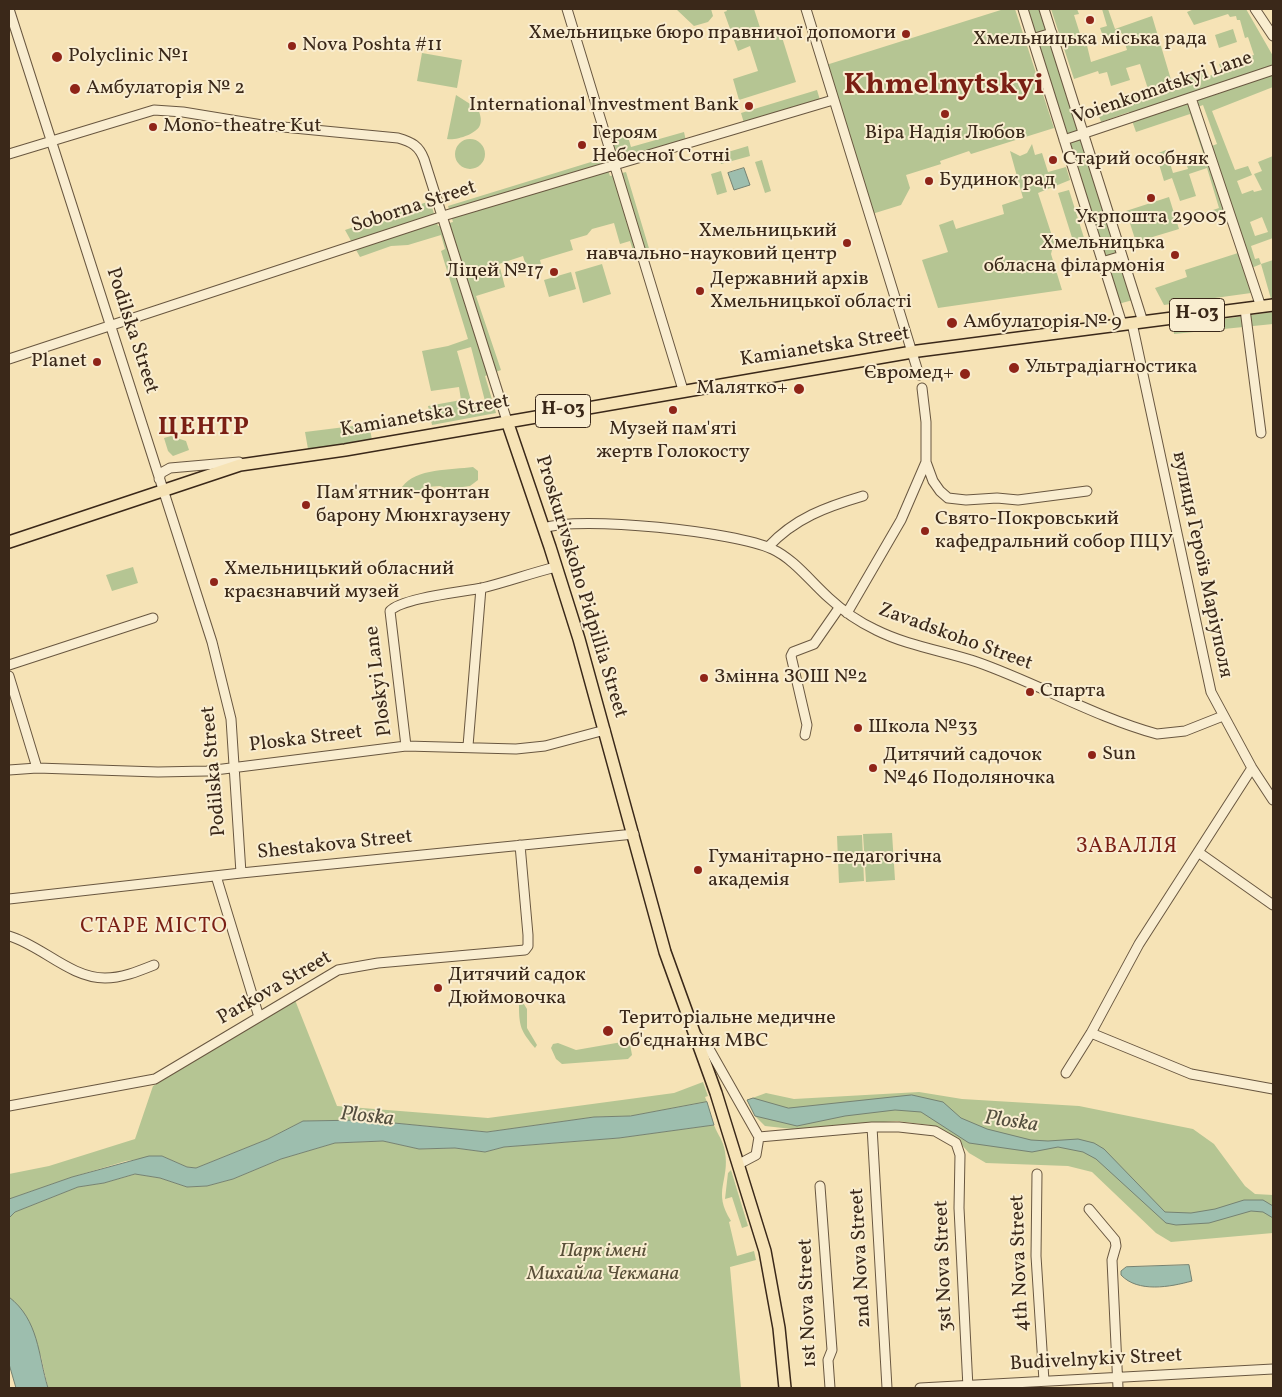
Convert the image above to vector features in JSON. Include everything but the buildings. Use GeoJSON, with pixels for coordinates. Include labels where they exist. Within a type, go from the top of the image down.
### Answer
{"type":"FeatureCollection","features":[{"type":"Feature","properties":{"kind":"main road","name":"Kamianetska Street"},"geometry":{"type":"LineString","coordinates":[[9,542],[221,471],[259,461],[345,450],[911,352],[1273,305]]}},
{"type":"Feature","properties":{"kind":"main road","name":"Proskurivskoho Pidpillia Street"},"geometry":{"type":"LineString","coordinates":[[507,422],[544,528],[605,730],[665,952],[716,1093],[765,1250],[774,1288],[785,1388]]}},
{"type":"Feature","properties":{"kind":"street","name":"Podilska Street"},"geometry":{"type":"LineString","coordinates":[[9,9],[212,642],[230,719],[241,873]]}},
{"type":"Feature","properties":{"kind":"street"},"geometry":{"type":"LineString","coordinates":[[567,9],[683,390]]}},
{"type":"Feature","properties":{"kind":"street"},"geometry":{"type":"LineString","coordinates":[[806,9],[919,375]]}},
{"type":"Feature","properties":{"kind":"street","name":"вулиця Героїв Маріуполя"},"geometry":{"type":"LineString","coordinates":[[1023,9],[1102,262],[1132,323]]}},
{"type":"Feature","properties":{"kind":"street","name":"вулиця Героїв Маріуполя"},"geometry":{"type":"LineString","coordinates":[[1044,9],[1122,256],[1132,323],[1211,692],[1252,768],[1273,800]]}},
{"type":"Feature","properties":{"kind":"street"},"geometry":{"type":"LineString","coordinates":[[1255,9],[1273,36]]}},
{"type":"Feature","properties":{"kind":"street"},"geometry":{"type":"LineString","coordinates":[[1032,39],[1052,33]]}},
{"type":"Feature","properties":{"kind":"street","name":"Voienkomatskyi Lane"},"geometry":{"type":"LineString","coordinates":[[1064,140],[1273,70]]}},
{"type":"Feature","properties":{"kind":"street"},"geometry":{"type":"LineString","coordinates":[[1191,98],[1261,307]]}},
{"type":"Feature","properties":{"kind":"street","name":"Soborna Street"},"geometry":{"type":"LineString","coordinates":[[9,359],[443,216],[833,100]]}},
{"type":"Feature","properties":{"kind":"street","name":"Proskurivskoho Pidpillia Street"},"geometry":{"type":"LineString","coordinates":[[9,154],[154,110],[183,112],[262,125],[398,138],[411,142],[421,152],[443,216],[507,422]]}},
{"type":"Feature","properties":{"kind":"street"},"geometry":{"type":"LineString","coordinates":[[1102,262],[1122,256]]}},
{"type":"Feature","properties":{"kind":"street"},"geometry":{"type":"LineString","coordinates":[[1245,309],[1261,433]]}},
{"type":"Feature","properties":{"kind":"street"},"geometry":{"type":"LineString","coordinates":[[922,388],[926,422],[926,462],[933,481],[940,492],[948,498],[1018,500],[1087,491]]}},
{"type":"Feature","properties":{"kind":"street"},"geometry":{"type":"LineString","coordinates":[[148,440],[155,454],[170,468]]}},
{"type":"Feature","properties":{"kind":"street"},"geometry":{"type":"LineString","coordinates":[[145,498],[156,490],[163,471],[170,468],[259,461]]}},
{"type":"Feature","properties":{"kind":"street"},"geometry":{"type":"LineString","coordinates":[[805,735],[807,725],[791,656],[793,652],[814,644],[843,610],[901,520],[926,462]]}},
{"type":"Feature","properties":{"kind":"street"},"geometry":{"type":"LineString","coordinates":[[768,547],[788,527],[803,517],[863,496]]}},
{"type":"Feature","properties":{"kind":"street","name":"Zavadskoho Street"},"geometry":{"type":"LineString","coordinates":[[544,528],[553,524],[574,524],[674,529],[710,534],[768,547],[794,564],[843,610],[874,630],[897,639],[977,662],[1151,732],[1176,734],[1223,716]]}},
{"type":"Feature","properties":{"kind":"street"},"geometry":{"type":"LineString","coordinates":[[468,746],[481,588],[556,567]]}},
{"type":"Feature","properties":{"kind":"street","name":"Ploskyi Lane"},"geometry":{"type":"LineString","coordinates":[[406,746],[390,611],[397,605],[481,588]]}},
{"type":"Feature","properties":{"kind":"street"},"geometry":{"type":"LineString","coordinates":[[9,665],[153,618]]}},
{"type":"Feature","properties":{"kind":"street"},"geometry":{"type":"LineString","coordinates":[[9,676],[37,768]]}},
{"type":"Feature","properties":{"kind":"street","name":"Ploska Street"},"geometry":{"type":"LineString","coordinates":[[9,770],[37,768],[158,772],[234,768],[406,746],[468,746],[516,749],[544,746],[605,730]]}},
{"type":"Feature","properties":{"kind":"street"},"geometry":{"type":"LineString","coordinates":[[1066,1073],[1091,1033],[1140,944],[1252,768]]}},
{"type":"Feature","properties":{"kind":"street","name":"Shestakova Street"},"geometry":{"type":"LineString","coordinates":[[9,899],[241,873],[634,834]]}},
{"type":"Feature","properties":{"kind":"street","name":"Parkova Street"},"geometry":{"type":"LineString","coordinates":[[9,1106],[155,1079],[338,970],[378,962],[525,950],[528,946],[528,935],[520,845]]}},
{"type":"Feature","properties":{"kind":"street"},"geometry":{"type":"LineString","coordinates":[[1198,852],[1273,905]]}},
{"type":"Feature","properties":{"kind":"street"},"geometry":{"type":"LineString","coordinates":[[216,876],[259,1017]]}},
{"type":"Feature","properties":{"kind":"street"},"geometry":{"type":"LineString","coordinates":[[9,936],[77,970],[103,978],[124,976],[154,965]]}},
{"type":"Feature","properties":{"kind":"street"},"geometry":{"type":"LineString","coordinates":[[694,1032],[708,1047],[759,1137],[756,1155],[739,1164]]}},
{"type":"Feature","properties":{"kind":"street"},"geometry":{"type":"LineString","coordinates":[[1091,1033],[1192,1074],[1273,1089]]}},
{"type":"Feature","properties":{"kind":"street"},"geometry":{"type":"LineString","coordinates":[[759,1137],[872,1126]]}},
{"type":"Feature","properties":{"kind":"street","name":"3st Nova Street"},"geometry":{"type":"LineString","coordinates":[[872,1126],[915,1128],[935,1132],[956,1143],[960,1155],[959,1208],[968,1387]]}},
{"type":"Feature","properties":{"kind":"street","name":"2nd Nova Street"},"geometry":{"type":"LineString","coordinates":[[872,1126],[887,1388]]}},
{"type":"Feature","properties":{"kind":"street","name":"4th Nova Street"},"geometry":{"type":"LineString","coordinates":[[1037,1174],[1036,1256],[1044,1381]]}},
{"type":"Feature","properties":{"kind":"street","name":"1st Nova Street"},"geometry":{"type":"LineString","coordinates":[[820,1186],[832,1350],[828,1360],[830,1388]]}},
{"type":"Feature","properties":{"kind":"street"},"geometry":{"type":"LineString","coordinates":[[1090,1209],[1115,1240],[1116,1246],[1112,1260],[1118,1388]]}},
{"type":"Feature","properties":{"kind":"street","name":"Budivelnykiv Street"},"geometry":{"type":"LineString","coordinates":[[920,1388],[968,1387],[1117,1376],[1273,1370]]}},
{"type":"Feature","properties":{"kind":"green space"},"geometry":{"type":"Polygon","coordinates":[[[676,9],[711,9],[713,16],[708,22],[694,26],[676,9]]]}},
{"type":"Feature","properties":{"kind":"green space"},"geometry":{"type":"Polygon","coordinates":[[[726,9],[754,9],[763,37],[781,34],[796,82],[739,100],[733,79],[758,71],[750,46],[738,51],[724,12],[727,11],[726,9]]]}},
{"type":"Feature","properties":{"kind":"green space"},"geometry":{"type":"Polygon","coordinates":[[[1004,9],[1015,9],[1054,128],[971,154],[969,151],[940,161],[941,164],[906,175],[910,188],[901,205],[872,214],[826,65],[1004,9]]]}},
{"type":"Feature","properties":{"kind":"green space"},"geometry":{"type":"Polygon","coordinates":[[[1025,9],[1042,9],[1133,300],[1118,304],[1025,9]]]}},
{"type":"Feature","properties":{"kind":"green space"},"geometry":{"type":"Polygon","coordinates":[[[1051,9],[1077,9],[1079,14],[1074,15],[1080,34],[1084,33],[1091,62],[1127,50],[1122,33],[1104,39],[1100,28],[1107,26],[1102,9],[1108,9],[1115,29],[1152,16],[1172,83],[1182,80],[1181,76],[1206,68],[1209,76],[1222,72],[1219,64],[1254,55],[1248,37],[1245,38],[1240,20],[1237,20],[1236,16],[1230,17],[1228,14],[1194,25],[1187,12],[1194,9],[1246,9],[1273,56],[1273,87],[1212,111],[1235,170],[1248,166],[1252,175],[1237,181],[1242,194],[1253,190],[1254,192],[1262,190],[1254,174],[1262,171],[1258,162],[1273,156],[1273,238],[1251,246],[1255,259],[1259,258],[1261,264],[1249,269],[1233,219],[1224,222],[1221,212],[1203,218],[1201,214],[1219,208],[1207,168],[1189,174],[1196,196],[1180,201],[1172,178],[1164,181],[1156,154],[1166,150],[1173,173],[1188,169],[1186,163],[1204,156],[1190,114],[1136,132],[1129,112],[1101,122],[1096,107],[1148,89],[1140,64],[1126,68],[1130,80],[1111,86],[1107,72],[1099,74],[1098,71],[1074,79],[1051,9]],[[1203,105],[1195,108],[1209,147],[1217,144],[1203,105]],[[1262,217],[1250,222],[1255,236],[1268,232],[1262,217]]]}},
{"type":"Feature","properties":{"kind":"green space"},"geometry":{"type":"Polygon","coordinates":[[[1233,29],[1237,42],[1219,48],[1215,35],[1233,29]]]}},
{"type":"Feature","properties":{"kind":"green space"},"geometry":{"type":"Polygon","coordinates":[[[422,53],[462,60],[457,88],[417,81],[422,53]]]}},
{"type":"Feature","properties":{"kind":"green space"},"geometry":{"type":"Polygon","coordinates":[[[817,90],[820,100],[744,123],[741,113],[817,90]]]}},
{"type":"Feature","properties":{"kind":"green space"},"geometry":{"type":"Polygon","coordinates":[[[456,95],[478,109],[481,123],[470,134],[460,138],[447,139],[456,95]]]}},
{"type":"Feature","properties":{"kind":"green space"},"geometry":{"type":"Polygon","coordinates":[[[626,130],[631,147],[684,132],[686,141],[622,160],[620,153],[615,155],[609,136],[626,130]]]}},
{"type":"Feature","properties":{"kind":"green space"},"geometry":{"type":"Polygon","coordinates":[[[470,139],[481,143],[485,154],[481,165],[470,169],[459,165],[455,154],[459,143],[470,139]]]}},
{"type":"Feature","properties":{"kind":"green space"},"geometry":{"type":"Polygon","coordinates":[[[1032,144],[1035,155],[1042,153],[1048,172],[1066,167],[1070,180],[1038,193],[1054,242],[1051,254],[1062,290],[938,308],[922,260],[948,252],[939,225],[953,220],[956,229],[1004,214],[1002,205],[1023,198],[1010,151],[1020,156],[1027,153],[1032,144]]]}},
{"type":"Feature","properties":{"kind":"green space"},"geometry":{"type":"Polygon","coordinates":[[[748,146],[750,156],[721,164],[718,155],[748,146]]]}},
{"type":"Feature","properties":{"kind":"green space"},"geometry":{"type":"Polygon","coordinates":[[[604,158],[610,176],[626,172],[651,255],[636,260],[630,241],[620,244],[614,223],[592,229],[587,235],[570,240],[573,250],[540,260],[541,264],[527,269],[523,256],[499,264],[505,287],[476,296],[501,370],[485,376],[496,413],[432,425],[428,406],[461,400],[459,387],[431,391],[422,351],[448,346],[468,339],[441,251],[445,249],[441,235],[408,245],[391,246],[360,257],[345,230],[430,201],[438,226],[453,222],[448,206],[604,158]],[[471,347],[457,351],[473,408],[481,406],[485,401],[471,347]]]}},
{"type":"Feature","properties":{"kind":"green space"},"geometry":{"type":"Polygon","coordinates":[[[762,160],[771,191],[765,193],[755,162],[762,160]]]}},
{"type":"Feature","properties":{"kind":"green space"},"geometry":{"type":"Polygon","coordinates":[[[721,171],[727,192],[717,195],[711,174],[721,171]]]}},
{"type":"Feature","properties":{"kind":"green space"},"geometry":{"type":"Polygon","coordinates":[[[1069,190],[1085,241],[1074,244],[1058,193],[1069,190]]]}},
{"type":"Feature","properties":{"kind":"green space"},"geometry":{"type":"Polygon","coordinates":[[[1169,197],[1179,229],[1136,242],[1126,211],[1169,197]]]}},
{"type":"Feature","properties":{"kind":"green space"},"geometry":{"type":"Polygon","coordinates":[[[1238,253],[1251,293],[1164,305],[1155,288],[1187,277],[1185,270],[1238,253]]]}},
{"type":"Feature","properties":{"kind":"green space"},"geometry":{"type":"Polygon","coordinates":[[[1273,260],[1273,299],[1271,299],[1261,264],[1273,260]]]}},
{"type":"Feature","properties":{"kind":"green space"},"geometry":{"type":"Polygon","coordinates":[[[602,264],[611,294],[583,303],[575,272],[602,264]]]}},
{"type":"Feature","properties":{"kind":"green space"},"geometry":{"type":"Polygon","coordinates":[[[571,272],[576,289],[549,297],[544,280],[571,272]]]}},
{"type":"Feature","properties":{"kind":"green space"},"geometry":{"type":"Polygon","coordinates":[[[1273,312],[1273,324],[1174,334],[1173,326],[1273,312]]]}},
{"type":"Feature","properties":{"kind":"green space"},"geometry":{"type":"Polygon","coordinates":[[[369,424],[372,440],[308,449],[305,432],[369,424]]]}},
{"type":"Feature","properties":{"kind":"green space"},"geometry":{"type":"Polygon","coordinates":[[[171,436],[186,441],[189,450],[173,456],[168,451],[164,438],[171,436]]]}},
{"type":"Feature","properties":{"kind":"green space"},"geometry":{"type":"Polygon","coordinates":[[[473,467],[478,471],[478,480],[470,486],[448,489],[440,486],[427,487],[408,495],[402,487],[416,476],[425,473],[473,467]]]}},
{"type":"Feature","properties":{"kind":"green space"},"geometry":{"type":"Polygon","coordinates":[[[133,567],[138,583],[112,591],[106,575],[133,567]]]}},
{"type":"Feature","properties":{"kind":"green space"},"geometry":{"type":"Polygon","coordinates":[[[892,833],[895,880],[866,882],[863,834],[892,833]]]}},
{"type":"Feature","properties":{"kind":"green space"},"geometry":{"type":"Polygon","coordinates":[[[862,835],[864,881],[839,883],[837,836],[862,835]]]}},
{"type":"Feature","properties":{"kind":"green space"},"geometry":{"type":"Polygon","coordinates":[[[295,1000],[337,1106],[488,1118],[674,1093],[703,1082],[708,1096],[705,1097],[707,1102],[630,1116],[594,1117],[487,1132],[363,1120],[303,1121],[268,1139],[196,1168],[187,1167],[162,1156],[126,1161],[9,1199],[9,1174],[49,1166],[135,1139],[153,1086],[295,1000]]]}},
{"type":"Feature","properties":{"kind":"green space"},"geometry":{"type":"Polygon","coordinates":[[[522,1001],[527,1009],[527,1028],[537,1045],[535,1048],[520,1024],[519,1005],[522,1001]]]}},
{"type":"Feature","properties":{"kind":"green space"},"geometry":{"type":"Polygon","coordinates":[[[622,1042],[630,1044],[632,1055],[628,1059],[562,1064],[556,1059],[551,1048],[553,1044],[558,1043],[576,1050],[622,1042]]]}},
{"type":"Feature","properties":{"kind":"green space"},"geometry":{"type":"Polygon","coordinates":[[[919,1092],[962,1099],[1079,1106],[1193,1129],[1214,1144],[1245,1186],[1255,1194],[1273,1195],[1273,1233],[1171,1242],[1156,1233],[1092,1172],[1068,1166],[986,1163],[969,1153],[954,1136],[930,1125],[897,1121],[792,1129],[765,1126],[755,1116],[747,1100],[766,1093],[794,1099],[919,1092]]]}},
{"type":"Feature","properties":{"kind":"green space","name":"Парк імені Михайла Чекмана"},"geometry":{"type":"Polygon","coordinates":[[[714,1125],[725,1152],[726,1162],[722,1194],[725,1211],[731,1221],[729,1222],[737,1256],[754,1251],[756,1260],[730,1267],[741,1388],[48,1388],[41,1356],[9,1297],[9,1218],[15,1212],[78,1187],[104,1183],[136,1174],[160,1178],[187,1187],[207,1186],[233,1179],[281,1159],[335,1143],[383,1141],[419,1149],[455,1148],[485,1152],[504,1147],[619,1138],[714,1125]]]}},
{"type":"Feature","properties":{"kind":"green space"},"geometry":{"type":"Polygon","coordinates":[[[731,1170],[748,1226],[742,1228],[732,1197],[725,1199],[728,1173],[731,1170]]]}},
{"type":"Feature","properties":{"kind":"shaded area"},"geometry":{"type":"Polygon","coordinates":[[[744,168],[750,185],[734,190],[728,173],[744,168]]]}},
{"type":"Feature","properties":{"kind":"shaded area"},"geometry":{"type":"Polygon","coordinates":[[[912,1095],[943,1102],[961,1118],[987,1129],[1031,1140],[1078,1139],[1094,1143],[1104,1149],[1165,1212],[1191,1213],[1215,1209],[1244,1200],[1263,1200],[1273,1206],[1273,1218],[1263,1212],[1251,1211],[1209,1223],[1176,1225],[1166,1223],[1096,1159],[1083,1152],[1058,1147],[1032,1152],[969,1143],[921,1112],[895,1110],[845,1116],[797,1126],[755,1116],[747,1100],[753,1098],[788,1108],[912,1095]]]}},
{"type":"Feature","properties":{"kind":"shaded area"},"geometry":{"type":"Polygon","coordinates":[[[707,1102],[714,1125],[619,1138],[504,1147],[485,1152],[455,1148],[419,1149],[383,1141],[335,1143],[281,1159],[233,1179],[207,1186],[187,1187],[160,1178],[135,1174],[104,1183],[78,1187],[15,1212],[9,1218],[9,1199],[72,1177],[149,1156],[162,1156],[187,1167],[196,1168],[268,1139],[303,1121],[363,1120],[487,1132],[594,1117],[630,1116],[707,1102]]]}},
{"type":"Feature","properties":{"kind":"shaded area"},"geometry":{"type":"Polygon","coordinates":[[[1189,1265],[1192,1281],[1174,1285],[1145,1286],[1128,1281],[1121,1275],[1121,1271],[1126,1267],[1189,1265]]]}},
{"type":"Feature","properties":{"kind":"shaded area"},"geometry":{"type":"Polygon","coordinates":[[[9,1297],[19,1306],[32,1327],[48,1388],[16,1388],[9,1364],[9,1297]]]}},
{"type":"Feature","properties":{"kind":"place","name":"Хмельницька міська рада"},"geometry":{"type":"Point","coordinates":[1090,20]}},
{"type":"Feature","properties":{"kind":"place","name":"Хмельницьке бюро правничої допомоги"},"geometry":{"type":"Point","coordinates":[906,34]}},
{"type":"Feature","properties":{"kind":"place","name":"Nova Poshta #11"},"geometry":{"type":"Point","coordinates":[292,46]}},
{"type":"Feature","properties":{"kind":"place","name":"Polyclinic №1"},"geometry":{"type":"Point","coordinates":[57,57]}},
{"type":"Feature","properties":{"kind":"place","name":"Амбулаторія № 2"},"geometry":{"type":"Point","coordinates":[75,89]}},
{"type":"Feature","properties":{"kind":"place","name":"International Investment Bank"},"geometry":{"type":"Point","coordinates":[749,106]}},
{"type":"Feature","properties":{"kind":"place","name":"Віра Надія Любов"},"geometry":{"type":"Point","coordinates":[945,114]}},
{"type":"Feature","properties":{"kind":"place","name":"Mono-theatre Kut"},"geometry":{"type":"Point","coordinates":[153,127]}},
{"type":"Feature","properties":{"kind":"place","name":"Героям Небесної Сотні"},"geometry":{"type":"Point","coordinates":[582,145]}},
{"type":"Feature","properties":{"kind":"place","name":"Старий особняк"},"geometry":{"type":"Point","coordinates":[1053,160]}},
{"type":"Feature","properties":{"kind":"place","name":"Будинок рад"},"geometry":{"type":"Point","coordinates":[929,181]}},
{"type":"Feature","properties":{"kind":"place","name":"Укрпошта 29005"},"geometry":{"type":"Point","coordinates":[1151,198]}},
{"type":"Feature","properties":{"kind":"place","name":"Хмельницький навчально-науковий центр"},"geometry":{"type":"Point","coordinates":[847,243]}},
{"type":"Feature","properties":{"kind":"place","name":"Хмельницька обласна філармонія"},"geometry":{"type":"Point","coordinates":[1175,255]}},
{"type":"Feature","properties":{"kind":"place","name":"Ліцей №17"},"geometry":{"type":"Point","coordinates":[554,272]}},
{"type":"Feature","properties":{"kind":"place","name":"Державний архів Хмельницької області"},"geometry":{"type":"Point","coordinates":[700,291]}},
{"type":"Feature","properties":{"kind":"place","name":"Амбулаторія № 9"},"geometry":{"type":"Point","coordinates":[952,323]}},
{"type":"Feature","properties":{"kind":"place","name":"Planet"},"geometry":{"type":"Point","coordinates":[97,362]}},
{"type":"Feature","properties":{"kind":"place","name":"Ультрадіагностика"},"geometry":{"type":"Point","coordinates":[1014,368]}},
{"type":"Feature","properties":{"kind":"place","name":"Євромед+"},"geometry":{"type":"Point","coordinates":[965,374]}},
{"type":"Feature","properties":{"kind":"place","name":"Малятко+"},"geometry":{"type":"Point","coordinates":[799,389]}},
{"type":"Feature","properties":{"kind":"place","name":"Музей пам'яті жертв Голокосту"},"geometry":{"type":"Point","coordinates":[673,410]}},
{"type":"Feature","properties":{"kind":"place","name":"Пам'ятник-фонтан барону Мюнхгаузену"},"geometry":{"type":"Point","coordinates":[306,505]}},
{"type":"Feature","properties":{"kind":"place","name":"Свято-Покровський кафедральний собор ПЦУ"},"geometry":{"type":"Point","coordinates":[925,531]}},
{"type":"Feature","properties":{"kind":"place","name":"Хмельницький обласний краєзнавчий музей"},"geometry":{"type":"Point","coordinates":[214,582]}},
{"type":"Feature","properties":{"kind":"place","name":"Змінна ЗОШ №2"},"geometry":{"type":"Point","coordinates":[704,678]}},
{"type":"Feature","properties":{"kind":"place","name":"Спарта"},"geometry":{"type":"Point","coordinates":[1030,692]}},
{"type":"Feature","properties":{"kind":"place","name":"Школа №33"},"geometry":{"type":"Point","coordinates":[858,728]}},
{"type":"Feature","properties":{"kind":"place","name":"Sun"},"geometry":{"type":"Point","coordinates":[1092,755]}},
{"type":"Feature","properties":{"kind":"place","name":"Дитячий садочок №46 Подоляночка"},"geometry":{"type":"Point","coordinates":[873,768]}},
{"type":"Feature","properties":{"kind":"place","name":"Гуманітарно-педагогічна академія"},"geometry":{"type":"Point","coordinates":[698,870]}},
{"type":"Feature","properties":{"kind":"place","name":"Дитячий садок Дюймовочка"},"geometry":{"type":"Point","coordinates":[438,988]}},
{"type":"Feature","properties":{"kind":"place","name":"Територіальне медичне об'єднання МВС"},"geometry":{"type":"Point","coordinates":[608,1031]}},
{"type":"Feature","properties":{"kind":"district","name":"Khmelnytskyi"},"geometry":{"type":"Point","coordinates":[944,87]}},
{"type":"Feature","properties":{"kind":"district","name":"ЦЕНТР"},"geometry":{"type":"Point","coordinates":[204,429]}},
{"type":"Feature","properties":{"kind":"district","name":"ЗАВАЛЛЯ"},"geometry":{"type":"Point","coordinates":[1127,848]}},
{"type":"Feature","properties":{"kind":"district","name":"СТАРЕ МІСТО"},"geometry":{"type":"Point","coordinates":[154,928]}},
{"type":"Feature","properties":{"kind":"water label","name":"Ploska"},"geometry":{"type":"Point","coordinates":[367,1118]}},
{"type":"Feature","properties":{"kind":"water label","name":"Ploska"},"geometry":{"type":"Point","coordinates":[1011,1123]}}]}
